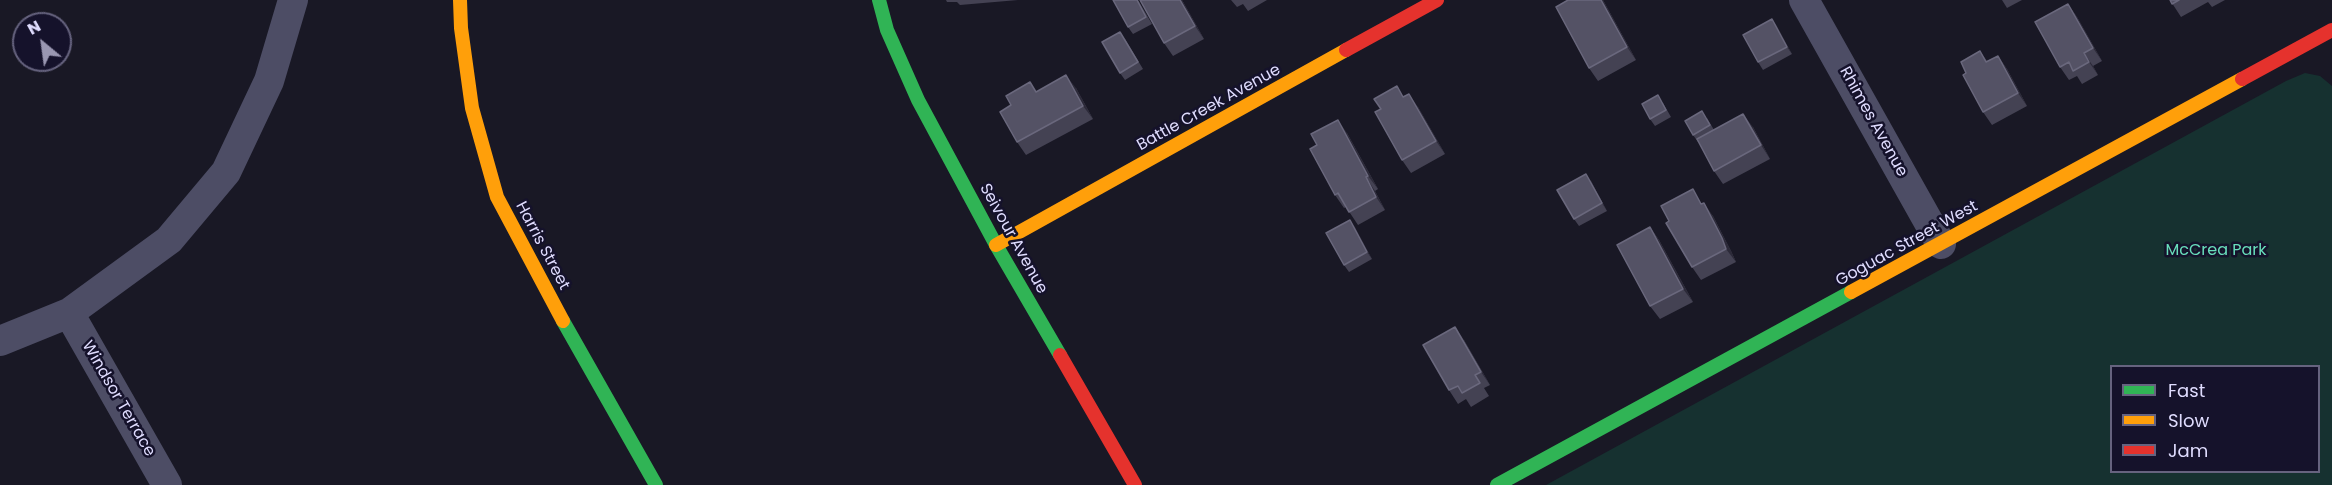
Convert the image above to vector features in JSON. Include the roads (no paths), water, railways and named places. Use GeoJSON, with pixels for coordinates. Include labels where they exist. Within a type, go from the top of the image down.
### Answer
{"type":"FeatureCollection","features":[{"type":"Feature","properties":{"kind":"street"},"geometry":{"type":"LineString","coordinates":[[0,341],[69,314],[169,240],[226,172],[269,81],[293,0]]}},
{"type":"Feature","properties":{"kind":"street","name":"Harris Street"},"geometry":{"type":"LineString","coordinates":[[460,0],[461,28],[472,108],[497,197],[537,275],[656,485]]}},
{"type":"Feature","properties":{"kind":"street","name":"Seivour Avenue"},"geometry":{"type":"LineString","coordinates":[[879,0],[886,30],[918,100],[996,245],[1135,485]]}},
{"type":"Feature","properties":{"kind":"street","name":"Battle Creek Avenue"},"geometry":{"type":"LineString","coordinates":[[996,245],[1437,0]]}},
{"type":"Feature","properties":{"kind":"street","name":"Rhimes Avenue"},"geometry":{"type":"LineString","coordinates":[[1804,0],[1941,244]]}},
{"type":"Feature","properties":{"kind":"street","name":"Goguac Street West"},"geometry":{"type":"LineString","coordinates":[[1497,485],[2332,32]]}},
{"type":"Feature","properties":{"kind":"street","name":"Windsor Terrace"},"geometry":{"type":"LineString","coordinates":[[69,314],[167,485]]}},
{"type":"Feature","properties":{"kind":"park label","name":"McCrea Park"},"geometry":{"type":"Point","coordinates":[2216,251]}}]}
